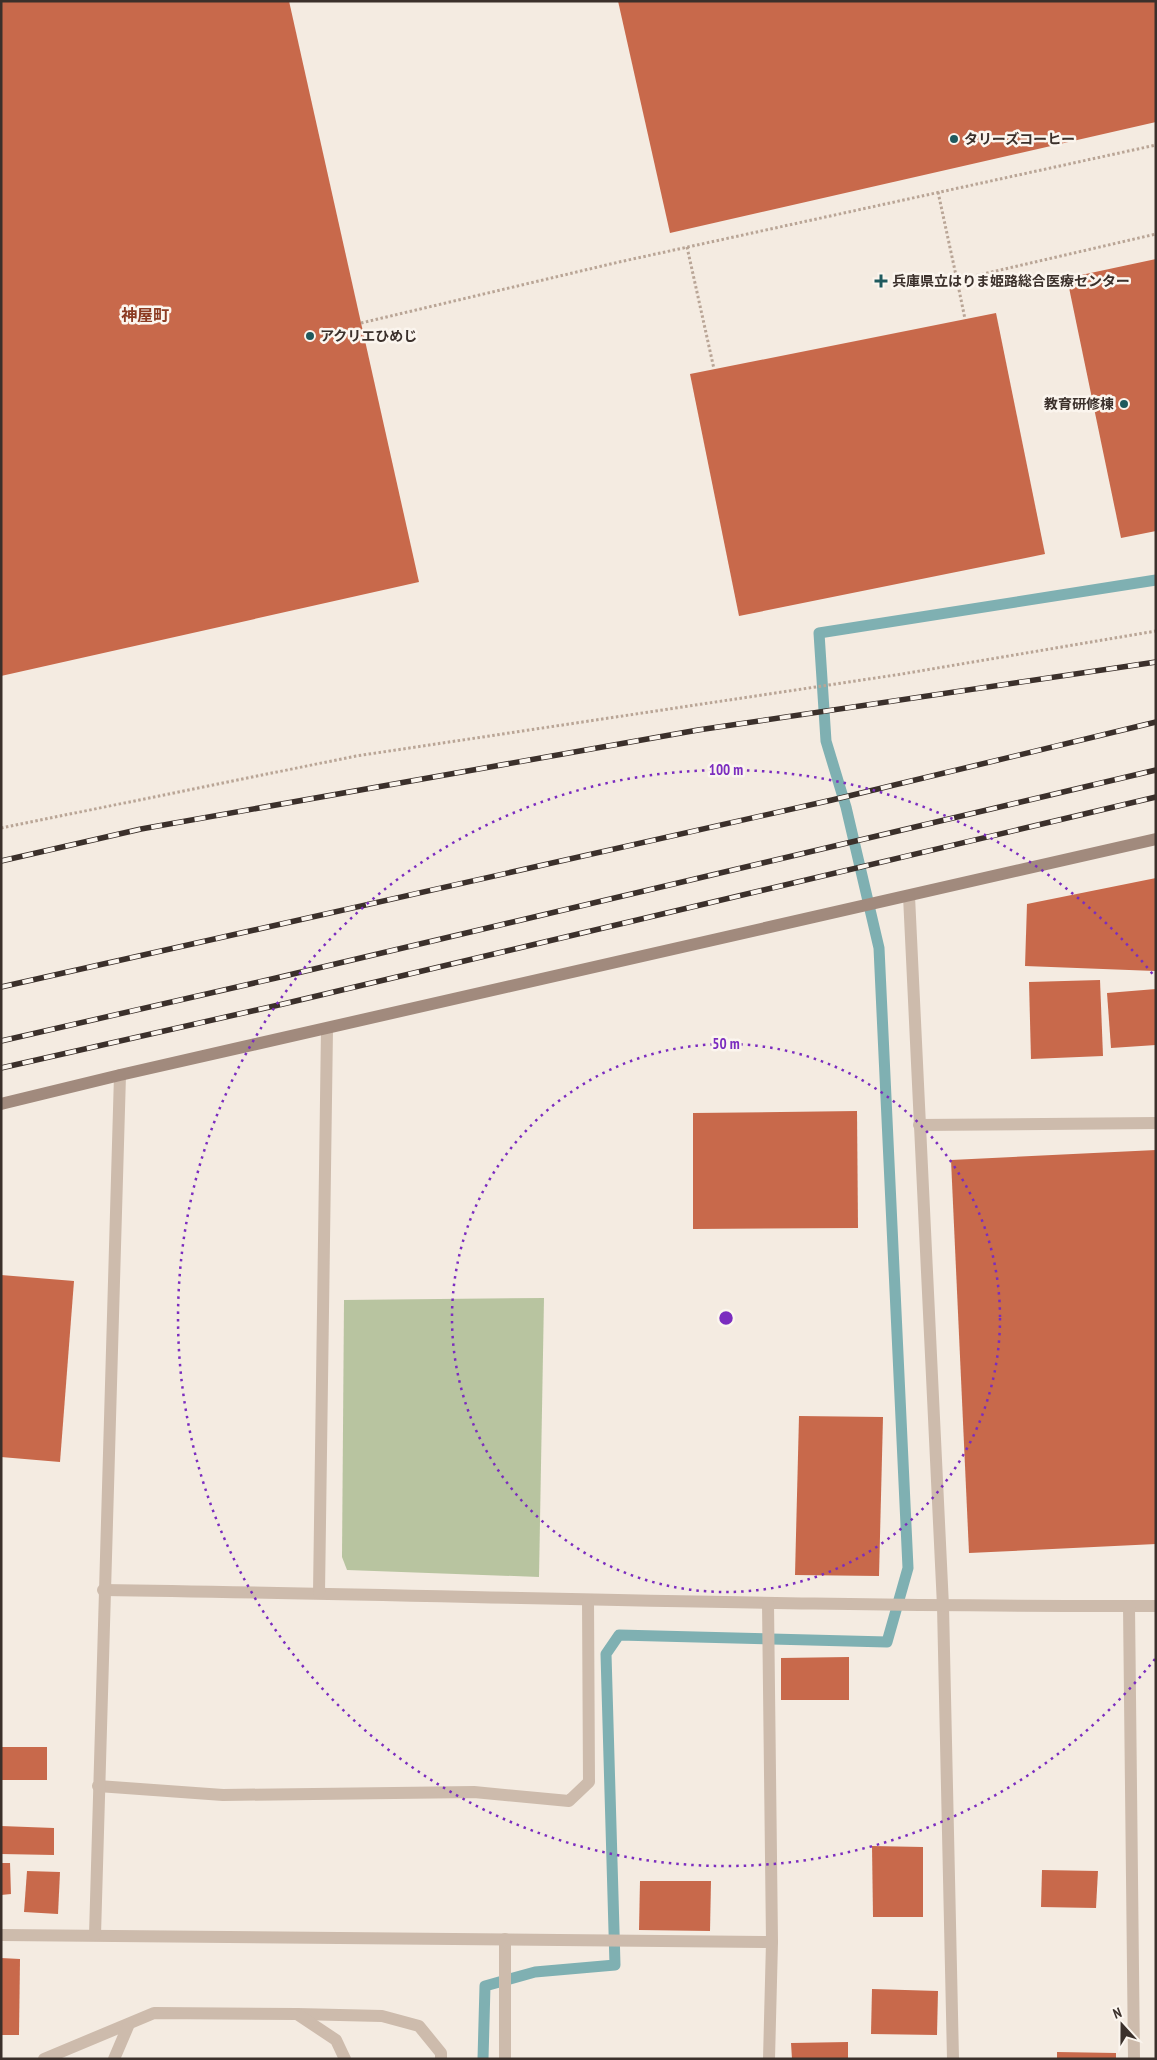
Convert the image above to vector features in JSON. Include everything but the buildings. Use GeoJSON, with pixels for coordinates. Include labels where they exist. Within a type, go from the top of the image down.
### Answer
{"type":"FeatureCollection","features":[{"type":"Feature","properties":{"kind":"street"},"geometry":{"type":"LineString","coordinates":[[1,1104],[120,1075],[1156,839]]}},
{"type":"Feature","properties":{"kind":"street"},"geometry":{"type":"LineString","coordinates":[[909,896],[943,1606],[953,2059]]}},
{"type":"Feature","properties":{"kind":"street"},"geometry":{"type":"LineString","coordinates":[[319,1593],[327,1028]]}},
{"type":"Feature","properties":{"kind":"street"},"geometry":{"type":"LineString","coordinates":[[95,1935],[103,1590],[120,1075]]}},
{"type":"Feature","properties":{"kind":"street"},"geometry":{"type":"LineString","coordinates":[[919,1125],[1156,1123]]}},
{"type":"Feature","properties":{"kind":"street"},"geometry":{"type":"LineString","coordinates":[[103,1590],[319,1593],[768,1604],[1156,1606]]}},
{"type":"Feature","properties":{"kind":"street"},"geometry":{"type":"LineString","coordinates":[[98,1786],[223,1795],[474,1792],[569,1801],[589,1782],[588,1600]]}},
{"type":"Feature","properties":{"kind":"street"},"geometry":{"type":"LineString","coordinates":[[768,1604],[772,1942],[769,2059]]}},
{"type":"Feature","properties":{"kind":"street"},"geometry":{"type":"LineString","coordinates":[[1129,1606],[1134,2059]]}},
{"type":"Feature","properties":{"kind":"street"},"geometry":{"type":"LineString","coordinates":[[1,1934],[772,1942]]}},
{"type":"Feature","properties":{"kind":"street"},"geometry":{"type":"LineString","coordinates":[[505,1939],[505,2059]]}},
{"type":"Feature","properties":{"kind":"street"},"geometry":{"type":"LineString","coordinates":[[44,2059],[64,2055],[154,2013],[382,2016],[419,2026],[441,2053],[441,2059]]}},
{"type":"Feature","properties":{"kind":"street"},"geometry":{"type":"LineString","coordinates":[[297,2014],[336,2040],[344,2059]]}},
{"type":"Feature","properties":{"kind":"street"},"geometry":{"type":"LineString","coordinates":[[114,2059],[129,2024]]}},
{"type":"Feature","properties":{"kind":"path"},"geometry":{"type":"LineString","coordinates":[[361,323],[620,262],[1156,145]]}},
{"type":"Feature","properties":{"kind":"path"},"geometry":{"type":"LineString","coordinates":[[938,192],[964,319]]}},
{"type":"Feature","properties":{"kind":"path"},"geometry":{"type":"LineString","coordinates":[[957,280],[1156,234]]}},
{"type":"Feature","properties":{"kind":"path"},"geometry":{"type":"LineString","coordinates":[[687,247],[714,369]]}},
{"type":"Feature","properties":{"kind":"path"},"geometry":{"type":"LineString","coordinates":[[1,828],[356,756],[902,674],[1156,631]]}},
{"type":"Feature","properties":{"kind":"green space"},"geometry":{"type":"Polygon","coordinates":[[[544,1298],[539,1577],[347,1570],[342,1557],[344,1300],[544,1298]]]}},
{"type":"Feature","properties":{"kind":"waterway"},"geometry":{"type":"LineString","coordinates":[[483,2059],[485,1986],[535,1972],[615,1965],[606,1654],[619,1635],[887,1642],[908,1568],[879,948],[846,807],[826,741],[819,633],[1156,580]]}},
{"type":"Feature","properties":{"kind":"railway"},"geometry":{"type":"LineString","coordinates":[[1,861],[141,829],[698,730],[1156,662]]}},
{"type":"Feature","properties":{"kind":"railway"},"geometry":{"type":"LineString","coordinates":[[1,987],[832,800],[1156,722]]}},
{"type":"Feature","properties":{"kind":"railway"},"geometry":{"type":"LineString","coordinates":[[1,1041],[1156,770]]}},
{"type":"Feature","properties":{"kind":"railway"},"geometry":{"type":"LineString","coordinates":[[1,1068],[283,1004],[1156,797]]}},
{"type":"Feature","properties":{"kind":"place","name":"タリーズコーヒー"},"geometry":{"type":"Point","coordinates":[954,139]}},
{"type":"Feature","properties":{"kind":"place","name":"兵庫県立はりま姫路総合医療センター"},"geometry":{"type":"Point","coordinates":[881,281]}},
{"type":"Feature","properties":{"kind":"place","name":"アクリエひめじ"},"geometry":{"type":"Point","coordinates":[310,336]}},
{"type":"Feature","properties":{"kind":"place","name":"教育研修棟"},"geometry":{"type":"Point","coordinates":[1124,404]}},
{"type":"Feature","properties":{"kind":"district","name":"神屋町"},"geometry":{"type":"Point","coordinates":[145,315]}}]}
